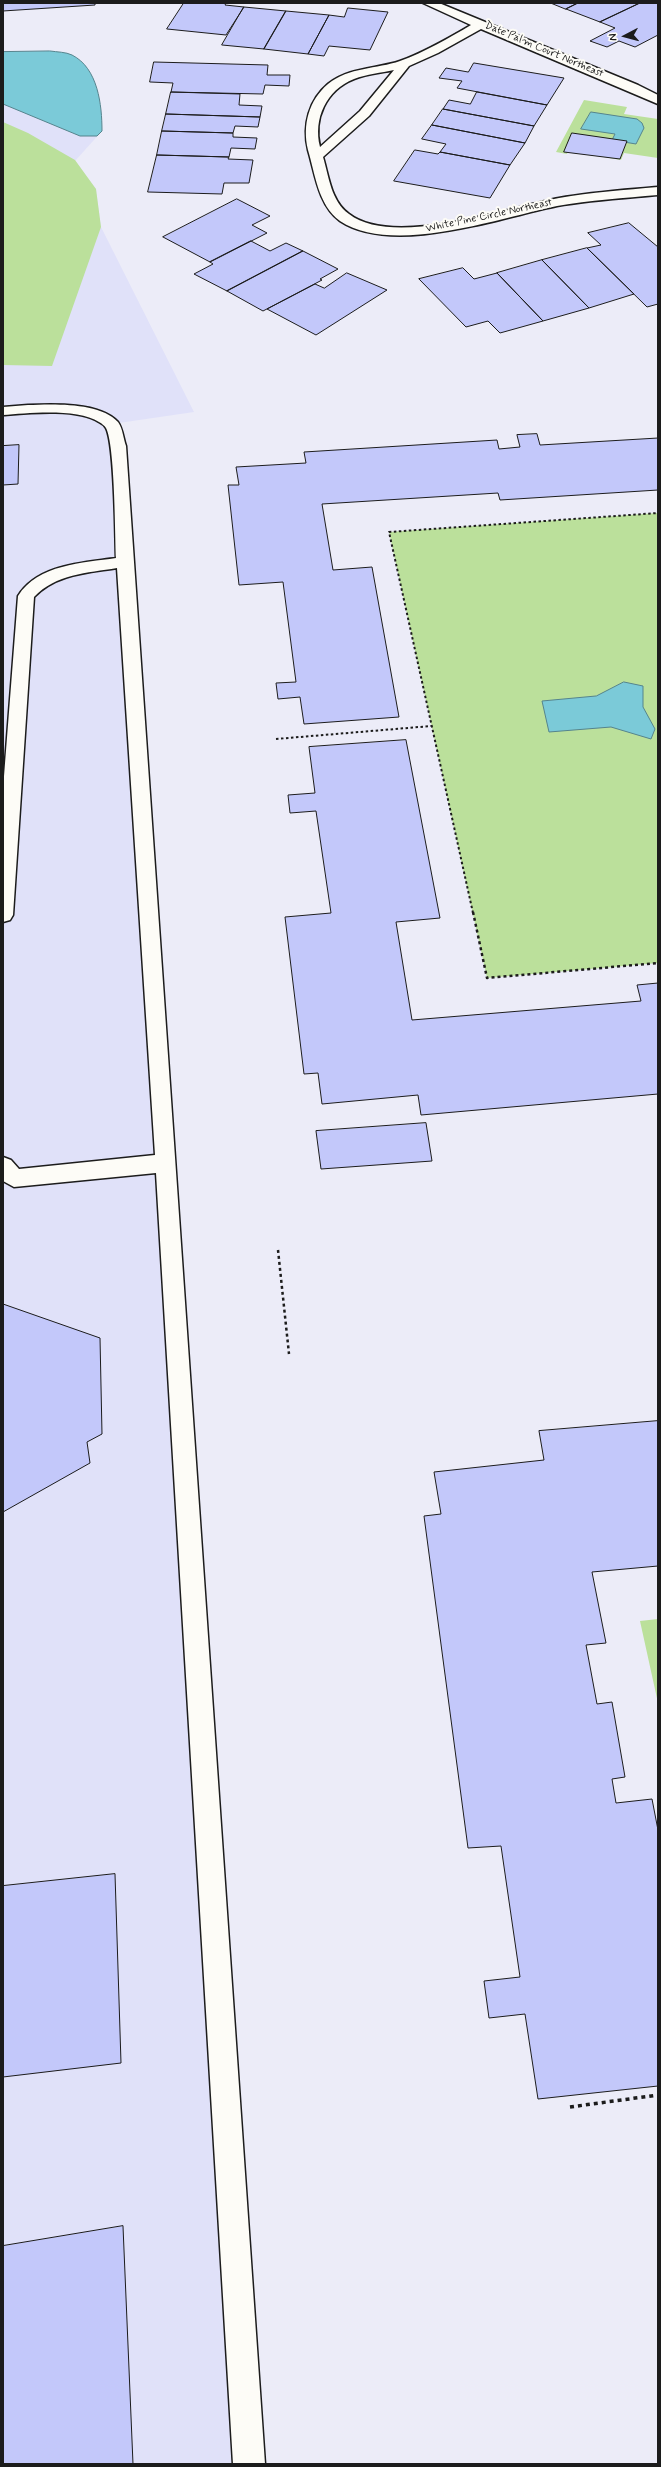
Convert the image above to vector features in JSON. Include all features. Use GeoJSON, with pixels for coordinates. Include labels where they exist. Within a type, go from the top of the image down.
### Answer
{"type":"FeatureCollection","features":[{"type":"Feature","properties":{"kind":"street","name":"Date Palm Court Northeast"},"geometry":{"type":"LineString","coordinates":[[430,3],[634,88],[658,100]]}},
{"type":"Feature","properties":{"kind":"street","name":"White Pine Circle Northeast"},"geometry":{"type":"LineString","coordinates":[[480,24],[404,64],[352,75],[334,84],[322,96],[311,121],[312,140],[329,202],[345,218],[365,229],[389,232],[419,231],[454,225],[517,210],[588,197],[658,191]]}},
{"type":"Feature","properties":{"kind":"street","name":"White Pine Circle Northeast"},"geometry":{"type":"LineString","coordinates":[[317,156],[353,127],[386,90],[404,64]]}},
{"type":"Feature","properties":{"kind":"street"},"geometry":{"type":"LineString","coordinates":[[3,411],[50,408],[98,415],[112,424],[118,446],[124,562],[166,1163],[249,2464]]}},
{"type":"Feature","properties":{"kind":"street"},"geometry":{"type":"LineString","coordinates":[[3,915],[26,596],[34,586],[50,576],[124,562]]}},
{"type":"Feature","properties":{"kind":"street"},"geometry":{"type":"LineString","coordinates":[[3,1166],[14,1178],[166,1163]]}},
{"type":"Feature","properties":{"kind":"path"},"geometry":{"type":"LineString","coordinates":[[658,513],[389,532],[487,978],[658,963]]}},
{"type":"Feature","properties":{"kind":"path"},"geometry":{"type":"LineString","coordinates":[[276,739],[431,726]]}},
{"type":"Feature","properties":{"kind":"path"},"geometry":{"type":"LineString","coordinates":[[278,1250],[289,1354]]}},
{"type":"Feature","properties":{"kind":"path"},"geometry":{"type":"LineString","coordinates":[[570,2107],[658,2095]]}},
{"type":"Feature","properties":{"kind":"shaded area"},"geometry":{"type":"Polygon","coordinates":[[[50,51],[71,55],[86,66],[95,81],[102,114],[102,131],[75,161],[96,189],[101,227],[194,412],[112,424],[249,2464],[3,2464],[3,52],[50,51]]]}},
{"type":"Feature","properties":{"kind":"green space"},"geometry":{"type":"Polygon","coordinates":[[[584,100],[627,107],[624,114],[658,119],[658,158],[624,153],[621,160],[568,151],[567,154],[556,152],[584,100]]]}},
{"type":"Feature","properties":{"kind":"green space"},"geometry":{"type":"Polygon","coordinates":[[[3,122],[28,133],[75,160],[96,189],[101,227],[52,366],[3,365],[3,122]]]}},
{"type":"Feature","properties":{"kind":"green space"},"geometry":{"type":"Polygon","coordinates":[[[658,513],[658,963],[487,978],[389,532],[658,513]]]}},
{"type":"Feature","properties":{"kind":"green space"},"geometry":{"type":"Polygon","coordinates":[[[658,1619],[658,1703],[640,1621],[658,1619]]]}},
{"type":"Feature","properties":{"kind":"water"},"geometry":{"type":"Polygon","coordinates":[[[50,51],[72,55],[81,61],[93,78],[97,88],[102,121],[102,131],[97,136],[80,136],[3,104],[3,52],[50,51]]]}},
{"type":"Feature","properties":{"kind":"water"},"geometry":{"type":"Polygon","coordinates":[[[591,112],[637,119],[642,123],[644,128],[636,144],[612,140],[615,134],[581,129],[591,112]]]}},
{"type":"Feature","properties":{"kind":"water"},"geometry":{"type":"Polygon","coordinates":[[[624,682],[643,686],[643,707],[655,729],[651,739],[611,727],[549,732],[542,701],[596,696],[624,682]]]}},
{"type":"Feature","properties":{"kind":"building"},"geometry":{"type":"Polygon","coordinates":[[[3,3],[95,3],[95,5],[3,11],[3,3]]]}},
{"type":"Feature","properties":{"kind":"building"},"geometry":{"type":"Polygon","coordinates":[[[184,3],[226,3],[225,5],[244,7],[226,35],[167,29],[184,3]]]}},
{"type":"Feature","properties":{"kind":"building"},"geometry":{"type":"Polygon","coordinates":[[[551,3],[578,3],[566,9],[551,3]]]}},
{"type":"Feature","properties":{"kind":"building"},"geometry":{"type":"Polygon","coordinates":[[[578,3],[640,3],[600,22],[566,9],[578,3]]]}},
{"type":"Feature","properties":{"kind":"building"},"geometry":{"type":"Polygon","coordinates":[[[640,3],[658,3],[658,35],[635,47],[619,41],[607,47],[590,41],[615,28],[600,22],[640,3]]]}},
{"type":"Feature","properties":{"kind":"building"},"geometry":{"type":"Polygon","coordinates":[[[244,7],[286,11],[264,49],[222,45],[244,7]]]}},
{"type":"Feature","properties":{"kind":"building"},"geometry":{"type":"Polygon","coordinates":[[[348,8],[388,12],[370,50],[329,46],[324,56],[308,54],[329,15],[344,17],[348,8]]]}},
{"type":"Feature","properties":{"kind":"building"},"geometry":{"type":"Polygon","coordinates":[[[286,11],[329,15],[308,54],[264,49],[286,11]]]}},
{"type":"Feature","properties":{"kind":"building"},"geometry":{"type":"Polygon","coordinates":[[[154,62],[268,65],[267,75],[290,75],[289,86],[265,85],[263,94],[171,92],[173,83],[150,82],[154,62]]]}},
{"type":"Feature","properties":{"kind":"building"},"geometry":{"type":"Polygon","coordinates":[[[474,63],[564,78],[547,105],[457,88],[462,81],[439,78],[446,68],[468,72],[474,63]]]}},
{"type":"Feature","properties":{"kind":"building"},"geometry":{"type":"Polygon","coordinates":[[[171,92],[240,94],[239,105],[262,106],[260,117],[166,114],[171,92]]]}},
{"type":"Feature","properties":{"kind":"building"},"geometry":{"type":"Polygon","coordinates":[[[477,92],[547,105],[534,126],[443,109],[449,100],[470,104],[477,92]]]}},
{"type":"Feature","properties":{"kind":"building"},"geometry":{"type":"Polygon","coordinates":[[[443,109],[534,126],[525,143],[432,125],[443,109]]]}},
{"type":"Feature","properties":{"kind":"building"},"geometry":{"type":"Polygon","coordinates":[[[166,114],[260,117],[258,127],[235,126],[233,133],[162,131],[166,114]]]}},
{"type":"Feature","properties":{"kind":"building"},"geometry":{"type":"Polygon","coordinates":[[[432,125],[525,143],[510,165],[440,152],[446,144],[422,139],[432,125]]]}},
{"type":"Feature","properties":{"kind":"building"},"geometry":{"type":"Polygon","coordinates":[[[162,131],[233,133],[233,137],[257,138],[255,149],[231,148],[229,157],[157,155],[162,131]]]}},
{"type":"Feature","properties":{"kind":"building"},"geometry":{"type":"Polygon","coordinates":[[[572,133],[627,141],[620,159],[564,152],[572,133]]]}},
{"type":"Feature","properties":{"kind":"building"},"geometry":{"type":"Polygon","coordinates":[[[415,150],[438,154],[440,152],[510,165],[490,198],[394,181],[415,150]]]}},
{"type":"Feature","properties":{"kind":"building"},"geometry":{"type":"Polygon","coordinates":[[[157,155],[229,157],[228,159],[253,160],[249,183],[224,183],[222,194],[148,192],[157,155]]]}},
{"type":"Feature","properties":{"kind":"building"},"geometry":{"type":"Polygon","coordinates":[[[237,199],[270,216],[252,225],[267,233],[210,262],[163,237],[237,199]]]}},
{"type":"Feature","properties":{"kind":"building"},"geometry":{"type":"Polygon","coordinates":[[[629,223],[658,247],[658,304],[647,307],[587,248],[601,245],[588,233],[629,223]]]}},
{"type":"Feature","properties":{"kind":"building"},"geometry":{"type":"Polygon","coordinates":[[[251,241],[270,251],[286,243],[303,251],[227,291],[194,274],[213,264],[210,262],[251,241]]]}},
{"type":"Feature","properties":{"kind":"building"},"geometry":{"type":"Polygon","coordinates":[[[587,248],[634,294],[589,308],[542,260],[587,248]]]}},
{"type":"Feature","properties":{"kind":"building"},"geometry":{"type":"Polygon","coordinates":[[[303,251],[338,269],[320,279],[322,280],[263,311],[227,291],[303,251]]]}},
{"type":"Feature","properties":{"kind":"building"},"geometry":{"type":"Polygon","coordinates":[[[542,260],[589,308],[543,321],[497,273],[542,260]]]}},
{"type":"Feature","properties":{"kind":"building"},"geometry":{"type":"Polygon","coordinates":[[[463,268],[474,279],[497,273],[543,321],[500,333],[488,321],[466,327],[419,279],[463,268]]]}},
{"type":"Feature","properties":{"kind":"building"},"geometry":{"type":"Polygon","coordinates":[[[347,273],[387,290],[316,335],[267,309],[315,284],[324,288],[347,273]]]}},
{"type":"Feature","properties":{"kind":"building"},"geometry":{"type":"Polygon","coordinates":[[[537,434],[540,445],[658,438],[658,490],[500,500],[498,493],[322,504],[333,570],[372,567],[399,717],[304,724],[300,697],[278,699],[276,683],[296,682],[283,582],[239,585],[228,485],[239,485],[236,467],[306,463],[304,452],[497,440],[499,449],[520,447],[517,435],[537,434]]]}},
{"type":"Feature","properties":{"kind":"building"},"geometry":{"type":"Polygon","coordinates":[[[19,445],[18,484],[3,485],[3,446],[19,445]]]}},
{"type":"Feature","properties":{"kind":"building"},"geometry":{"type":"Polygon","coordinates":[[[406,740],[440,918],[396,922],[412,1020],[641,1001],[637,985],[658,983],[658,1094],[421,1115],[418,1095],[322,1104],[318,1073],[304,1074],[285,917],[331,913],[316,811],[290,813],[288,795],[315,793],[309,747],[406,740]]]}},
{"type":"Feature","properties":{"kind":"building"},"geometry":{"type":"Polygon","coordinates":[[[426,1123],[432,1161],[321,1169],[316,1131],[426,1123]]]}},
{"type":"Feature","properties":{"kind":"building"},"geometry":{"type":"Polygon","coordinates":[[[3,1304],[100,1338],[102,1434],[87,1442],[90,1463],[3,1512],[3,1304]]]}},
{"type":"Feature","properties":{"kind":"building"},"geometry":{"type":"Polygon","coordinates":[[[658,1421],[658,1566],[592,1572],[606,1643],[586,1645],[597,1704],[612,1702],[625,1777],[612,1779],[616,1803],[652,1799],[658,1830],[658,2086],[538,2099],[525,2014],[489,2018],[484,1981],[520,1977],[501,1846],[468,1848],[424,1516],[441,1514],[434,1472],[544,1460],[539,1431],[658,1421]]]}},
{"type":"Feature","properties":{"kind":"building"},"geometry":{"type":"Polygon","coordinates":[[[115,1874],[121,2063],[3,2077],[3,1886],[115,1874]]]}},
{"type":"Feature","properties":{"kind":"building"},"geometry":{"type":"Polygon","coordinates":[[[123,2226],[133,2464],[3,2464],[3,2246],[123,2226]]]}}]}
